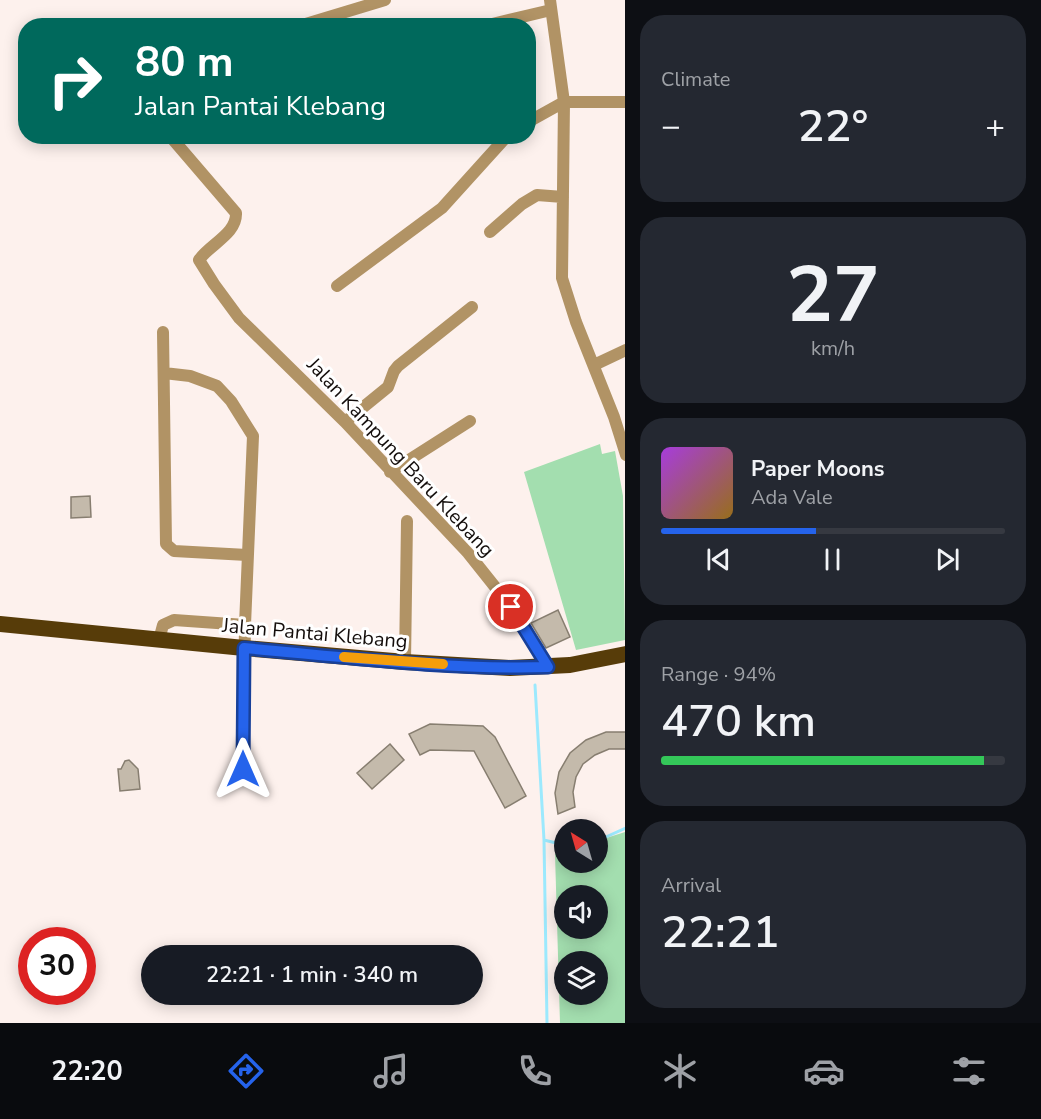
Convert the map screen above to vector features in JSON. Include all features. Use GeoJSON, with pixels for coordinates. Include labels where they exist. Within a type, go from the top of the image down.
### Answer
{"type":"FeatureCollection","features":[{"type":"Feature","properties":{"kind":"highway","name":"Jalan Pantai Klebang"},"geometry":{"type":"LineString","coordinates":[[0,624],[405,662],[510,668],[548,667],[625,654]]}},
{"type":"Feature","properties":{"kind":"street"},"geometry":{"type":"LineString","coordinates":[[326,18],[386,0]]}},
{"type":"Feature","properties":{"kind":"street"},"geometry":{"type":"LineString","coordinates":[[510,18],[551,5],[564,102],[562,278],[576,322],[594,364],[625,451]]}},
{"type":"Feature","properties":{"kind":"street"},"geometry":{"type":"LineString","coordinates":[[536,118],[564,102],[625,102]]}},
{"type":"Feature","properties":{"kind":"street","name":"Jalan Kampung Baru Klebang"},"geometry":{"type":"LineString","coordinates":[[177,144],[236,213],[236,220],[229,231],[204,252],[199,260],[214,284],[239,318],[345,422],[468,553],[511,607],[548,667]]}},
{"type":"Feature","properties":{"kind":"street"},"geometry":{"type":"LineString","coordinates":[[338,286],[442,208],[500,144]]}},
{"type":"Feature","properties":{"kind":"street"},"geometry":{"type":"LineString","coordinates":[[490,232],[522,204],[537,195],[563,197]]}},
{"type":"Feature","properties":{"kind":"street"},"geometry":{"type":"LineString","coordinates":[[345,422],[388,387],[398,366],[472,307]]}},
{"type":"Feature","properties":{"kind":"street"},"geometry":{"type":"LineString","coordinates":[[163,332],[166,544],[174,551],[247,555]]}},
{"type":"Feature","properties":{"kind":"street"},"geometry":{"type":"LineString","coordinates":[[594,364],[625,351]]}},
{"type":"Feature","properties":{"kind":"street"},"geometry":{"type":"LineString","coordinates":[[164,373],[190,376],[217,386],[231,401],[253,436],[244,625],[243,769]]}},
{"type":"Feature","properties":{"kind":"street"},"geometry":{"type":"LineString","coordinates":[[390,472],[470,421]]}},
{"type":"Feature","properties":{"kind":"street"},"geometry":{"type":"LineString","coordinates":[[405,662],[407,521]]}},
{"type":"Feature","properties":{"kind":"street"},"geometry":{"type":"LineString","coordinates":[[159,640],[163,626],[174,620],[244,625]]}},
{"type":"Feature","properties":{"kind":"green space"},"geometry":{"type":"Polygon","coordinates":[[[600,444],[602,454],[615,451],[623,496],[625,640],[576,650],[524,472],[600,444]]]}},
{"type":"Feature","properties":{"kind":"green space"},"geometry":{"type":"Polygon","coordinates":[[[625,832],[625,1023],[560,1023],[559,1005],[608,1005],[608,951],[558,951],[558,939],[608,939],[608,885],[556,885],[556,873],[608,873],[608,837],[625,832]]]}},
{"type":"Feature","properties":{"kind":"building"},"geometry":{"type":"Polygon","coordinates":[[[90,496],[91,517],[71,518],[71,497],[90,496]]]}},
{"type":"Feature","properties":{"kind":"building"},"geometry":{"type":"Polygon","coordinates":[[[558,610],[570,637],[546,648],[531,623],[558,610]]]}},
{"type":"Feature","properties":{"kind":"building"},"geometry":{"type":"Polygon","coordinates":[[[430,724],[483,726],[495,737],[526,796],[505,808],[474,751],[430,750],[420,755],[409,734],[430,724]]]}},
{"type":"Feature","properties":{"kind":"building"},"geometry":{"type":"Polygon","coordinates":[[[606,732],[625,732],[625,749],[609,749],[583,764],[576,777],[573,792],[575,807],[558,814],[555,793],[559,772],[570,753],[586,740],[606,732]]]}},
{"type":"Feature","properties":{"kind":"building"},"geometry":{"type":"Polygon","coordinates":[[[390,744],[404,760],[372,789],[357,773],[390,744]]]}},
{"type":"Feature","properties":{"kind":"building"},"geometry":{"type":"Polygon","coordinates":[[[129,760],[138,769],[140,789],[120,791],[118,769],[121,769],[125,761],[129,760]]]}},
{"type":"Feature","properties":{"kind":"waterway"},"geometry":{"type":"LineString","coordinates":[[535,685],[544,840],[547,1023]]}},
{"type":"Feature","properties":{"kind":"waterway"},"geometry":{"type":"LineString","coordinates":[[608,836],[625,828]]}},
{"type":"Feature","properties":{"kind":"waterway"},"geometry":{"type":"LineString","coordinates":[[544,840],[554,842]]}},
{"type":"Feature","properties":{"kind":"slow traffic"},"geometry":{"type":"LineString","coordinates":[[344,657],[443,664]]}},
{"type":"Feature","properties":{"kind":"route"},"geometry":{"type":"LineString","coordinates":[[243,769],[244,648],[426,663],[510,668],[548,667],[511,607]]}}]}
